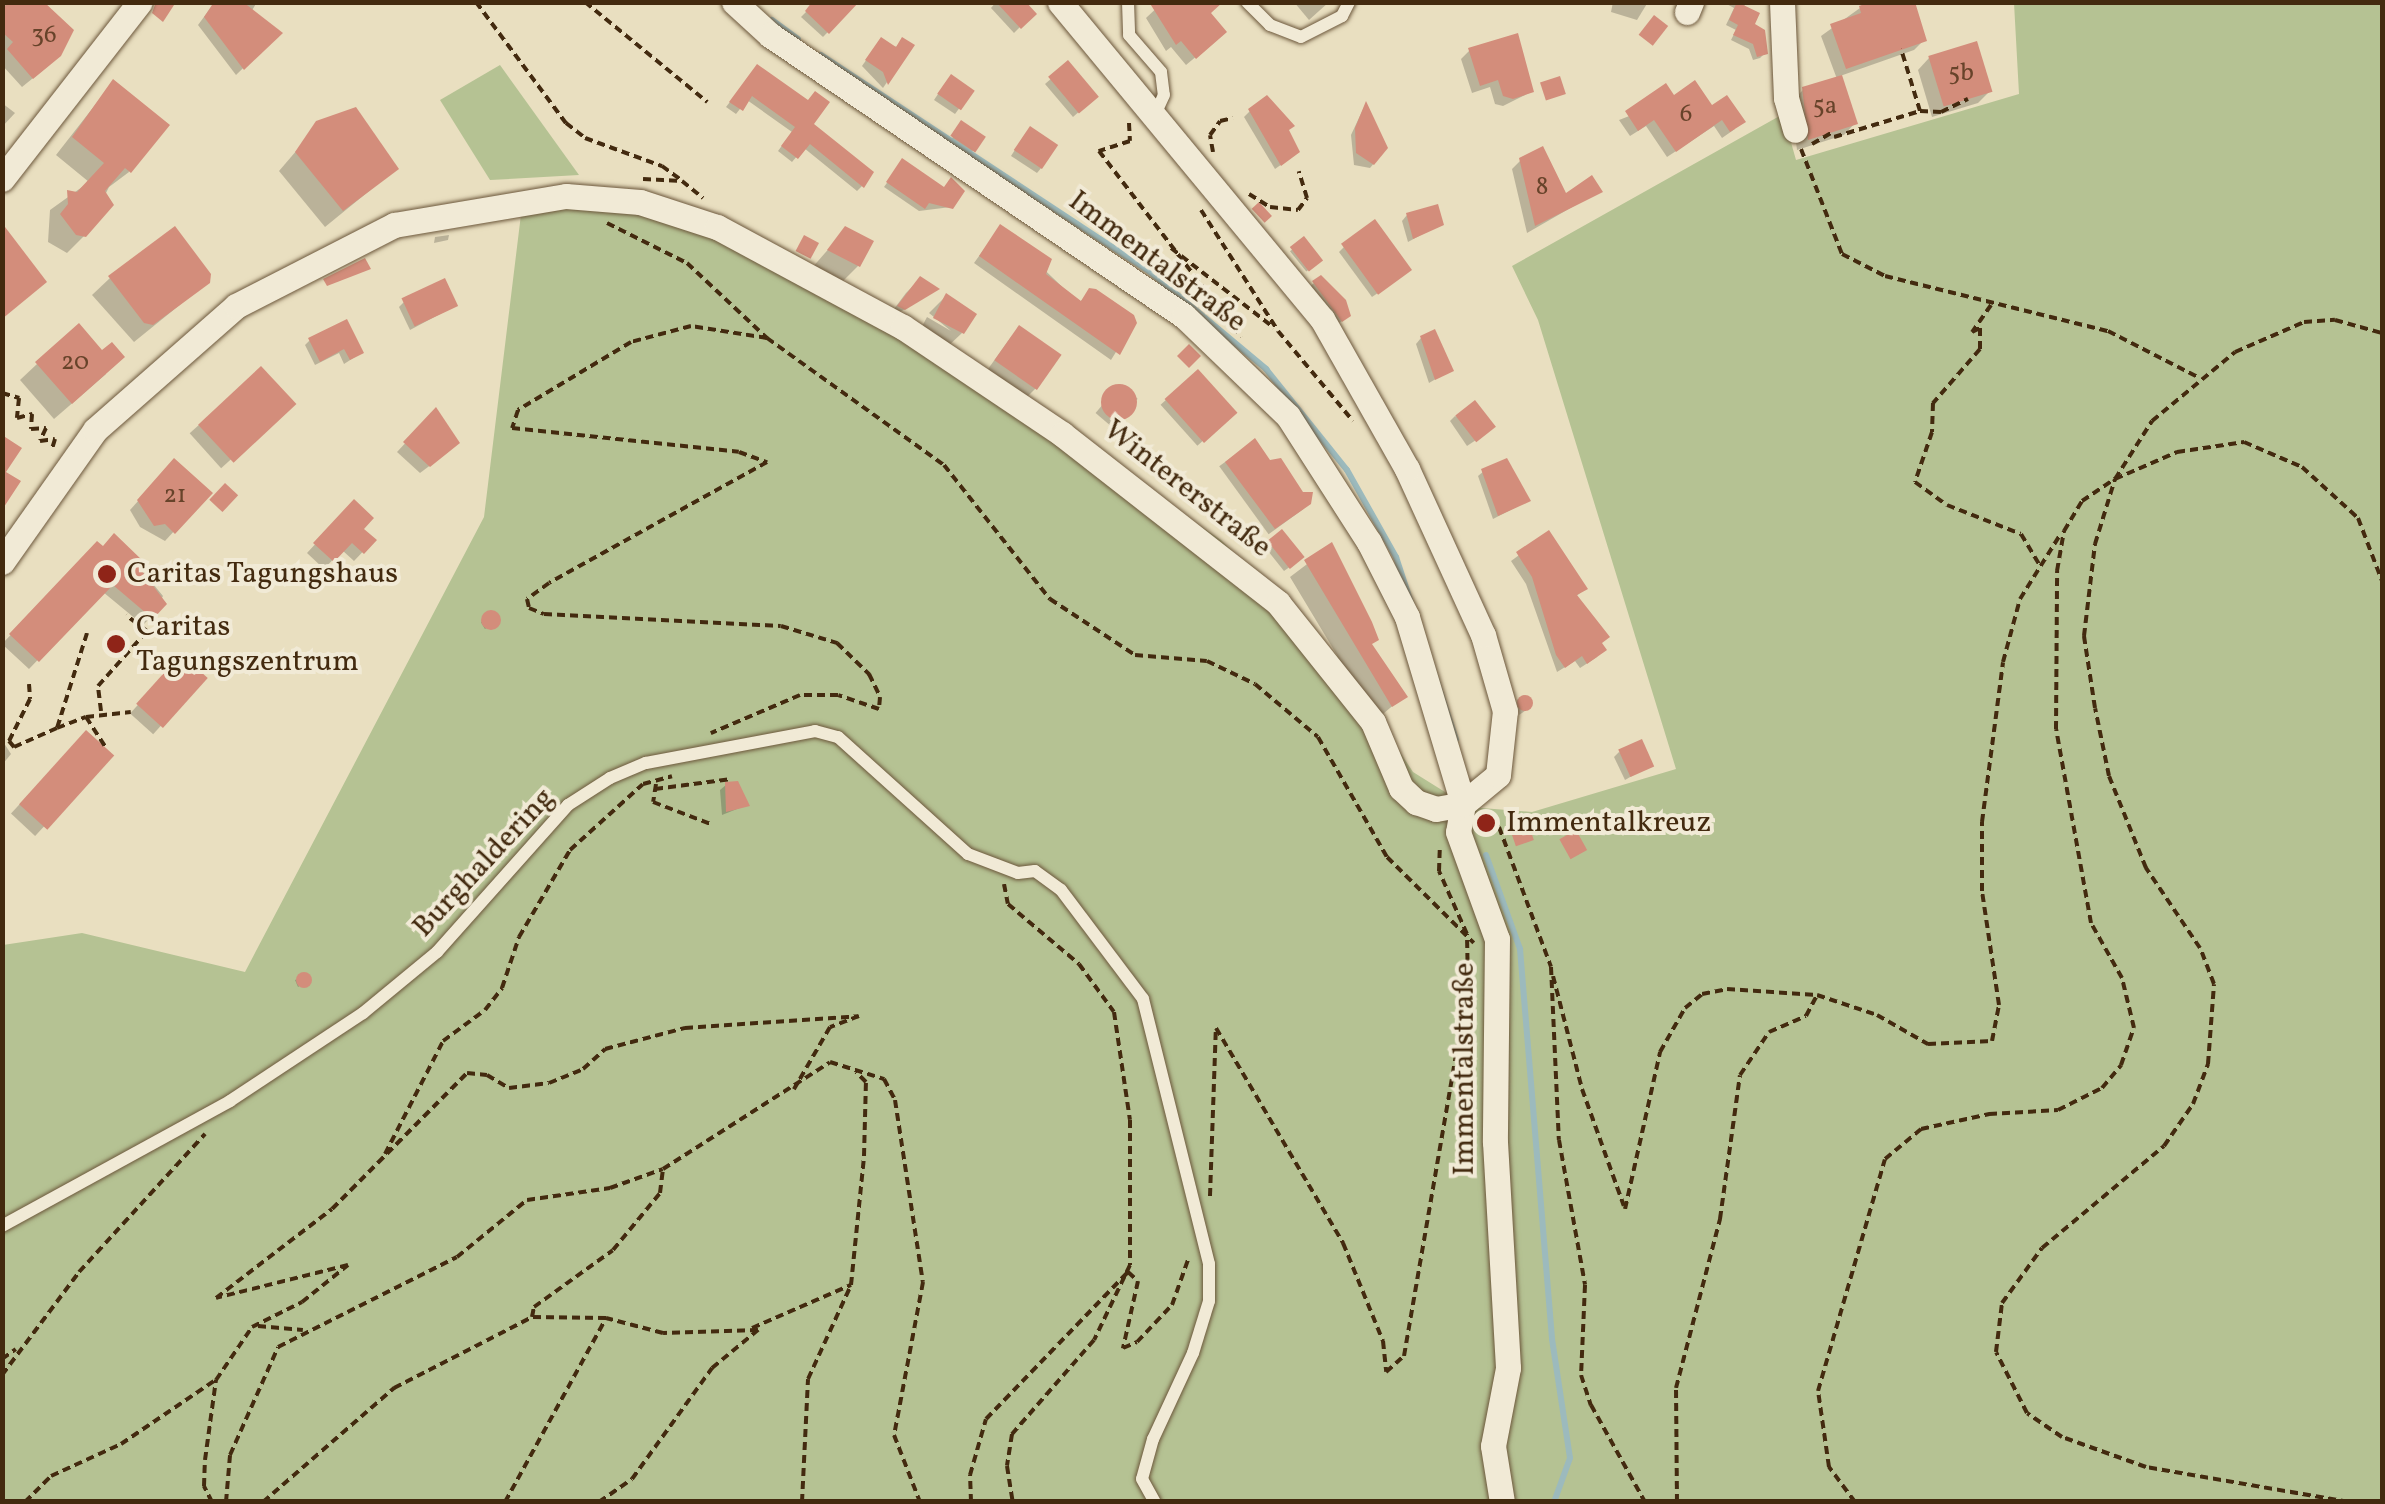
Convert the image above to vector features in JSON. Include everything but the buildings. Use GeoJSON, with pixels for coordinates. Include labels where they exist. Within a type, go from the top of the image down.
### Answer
{"type":"FeatureCollection","features":[{"type":"Feature","properties":{"kind":"street","name":"Immentalstraße"},"geometry":{"type":"LineString","coordinates":[[734,2],[770,35],[1184,316],[1288,416],[1332,476],[1407,617],[1463,804],[1458,832],[1497,939],[1496,1142],[1508,1368],[1493,1446],[1502,1502]]}},
{"type":"Feature","properties":{"kind":"street"},"geometry":{"type":"LineString","coordinates":[[1060,2],[1141,117],[1283,270],[1348,357],[1483,635],[1505,710],[1506,742],[1498,775],[1463,804]]}},
{"type":"Feature","properties":{"kind":"street"},"geometry":{"type":"LineString","coordinates":[[1782,2],[1795,130]]}},
{"type":"Feature","properties":{"kind":"street"},"geometry":{"type":"LineString","coordinates":[[2,178],[129,7]]}},
{"type":"Feature","properties":{"kind":"street","name":"Wintererstraße"},"geometry":{"type":"LineString","coordinates":[[2,562],[95,430],[202,332],[354,240],[490,204],[566,196],[640,202],[717,227],[886,318],[1062,434],[1278,603],[1373,722],[1401,788],[1416,802],[1436,809],[1463,804]]}},
{"type":"Feature","properties":{"kind":"lane"},"geometry":{"type":"LineString","coordinates":[[1128,2],[1129,35],[1161,72],[1164,94],[1141,117]]}},
{"type":"Feature","properties":{"kind":"lane"},"geometry":{"type":"LineString","coordinates":[[1247,2],[1270,25],[1301,38],[1342,16],[1349,2]]}},
{"type":"Feature","properties":{"kind":"lane","name":"Burghaldering"},"geometry":{"type":"LineString","coordinates":[[2,1226],[230,1101],[363,1013],[437,952],[568,805],[646,763],[815,730],[838,737],[968,854],[1018,873],[1034,872],[1061,890],[1143,1000],[1202,1232]]}},
{"type":"Feature","properties":{"kind":"lane"},"geometry":{"type":"LineString","coordinates":[[1155,1502],[1142,1479],[1209,1301],[1202,1232]]}},
{"type":"Feature","properties":{"kind":"path"},"geometry":{"type":"LineString","coordinates":[[476,2],[566,123],[585,138],[662,166],[682,181]]}},
{"type":"Feature","properties":{"kind":"path"},"geometry":{"type":"LineString","coordinates":[[585,2],[707,102]]}},
{"type":"Feature","properties":{"kind":"path"},"geometry":{"type":"LineString","coordinates":[[1901,49],[1920,111]]}},
{"type":"Feature","properties":{"kind":"path"},"geometry":{"type":"LineString","coordinates":[[1834,137],[1920,111],[1941,112],[1968,99]]}},
{"type":"Feature","properties":{"kind":"path"},"geometry":{"type":"LineString","coordinates":[[1141,117],[1130,140],[1099,151],[1246,347]]}},
{"type":"Feature","properties":{"kind":"path"},"geometry":{"type":"LineString","coordinates":[[1213,153],[1210,135],[1220,121],[1233,118]]}},
{"type":"Feature","properties":{"kind":"path"},"geometry":{"type":"LineString","coordinates":[[1795,130],[1842,254],[1885,276],[2108,332],[2200,378]]}},
{"type":"Feature","properties":{"kind":"path"},"geometry":{"type":"LineString","coordinates":[[1244,191],[1270,208],[1298,210],[1308,198],[1300,170]]}},
{"type":"Feature","properties":{"kind":"path"},"geometry":{"type":"LineString","coordinates":[[1196,194],[1206,227],[1278,331],[1354,423]]}},
{"type":"Feature","properties":{"kind":"path"},"geometry":{"type":"LineString","coordinates":[[600,220],[688,263],[766,338],[944,465],[1050,599],[1135,655],[1207,661],[1255,684],[1318,737],[1387,857],[1467,934],[1468,987],[1404,1356],[1386,1372],[1383,1341],[1344,1243],[1216,1028],[1210,1213],[1202,1232],[1191,1238],[1187,1274],[1172,1305],[1138,1342],[1122,1348],[1138,1281],[1128,1272]]}},
{"type":"Feature","properties":{"kind":"path"},"geometry":{"type":"LineString","coordinates":[[1164,242],[1278,331]]}},
{"type":"Feature","properties":{"kind":"path"},"geometry":{"type":"LineString","coordinates":[[1991,305],[1972,332],[1980,328],[1980,348],[1933,403],[1932,432],[1915,482],[1947,505],[2020,534],[2039,564]]}},
{"type":"Feature","properties":{"kind":"path"},"geometry":{"type":"LineString","coordinates":[[2349,1502],[2146,1467],[2062,1437],[2026,1412],[1996,1352],[2002,1303],[2042,1248],[2164,1146],[2208,1064],[2214,984],[2200,948],[2146,868],[2109,776],[2095,708],[2084,636],[2095,544],[2115,479],[2152,421],[2235,352],[2304,322],[2335,320],[2382,333]]}},
{"type":"Feature","properties":{"kind":"path"},"geometry":{"type":"LineString","coordinates":[[712,824],[653,802],[655,786],[700,753],[708,734],[800,695],[838,695],[878,709],[880,697],[869,674],[836,643],[781,626],[544,614],[529,608],[527,599],[767,462],[740,452],[512,428],[518,410],[632,342],[691,326],[766,338]]}},
{"type":"Feature","properties":{"kind":"path"},"geometry":{"type":"LineString","coordinates":[[2,393],[19,398],[17,418],[32,414],[31,429],[46,428],[40,441],[56,439],[49,458],[65,472]]}},
{"type":"Feature","properties":{"kind":"path"},"geometry":{"type":"LineString","coordinates":[[1463,804],[1499,827],[1551,967],[1582,1089],[1625,1209],[1660,1052],[1685,1008],[1702,994],[1727,989],[1817,995],[1877,1015],[1928,1044],[1992,1041],[1999,1004],[1982,891],[1982,822],[2002,662],[2020,600],[2039,564],[2082,501],[2115,479],[2177,452],[2244,442],[2302,467],[2358,518],[2382,581]]}},
{"type":"Feature","properties":{"kind":"path"},"geometry":{"type":"LineString","coordinates":[[1854,1502],[1829,1467],[1818,1391],[1885,1159],[1921,1129],[1989,1114],[2058,1110],[2102,1088],[2121,1065],[2134,1028],[2122,978],[2091,923],[2056,729],[2064,531]]}},
{"type":"Feature","properties":{"kind":"path"},"geometry":{"type":"LineString","coordinates":[[101,712],[98,686],[147,631],[126,615]]}},
{"type":"Feature","properties":{"kind":"path"},"geometry":{"type":"LineString","coordinates":[[57,728],[87,633]]}},
{"type":"Feature","properties":{"kind":"path"},"geometry":{"type":"LineString","coordinates":[[28,684],[30,699],[9,741],[14,748],[86,716],[131,712]]}},
{"type":"Feature","properties":{"kind":"path"},"geometry":{"type":"LineString","coordinates":[[86,716],[107,749]]}},
{"type":"Feature","properties":{"kind":"path"},"geometry":{"type":"LineString","coordinates":[[385,1154],[443,1041],[502,988],[519,937],[570,850],[644,784],[731,779]]}},
{"type":"Feature","properties":{"kind":"path"},"geometry":{"type":"LineString","coordinates":[[1458,832],[1439,849],[1438,871],[1479,960]]}},
{"type":"Feature","properties":{"kind":"path"},"geometry":{"type":"LineString","coordinates":[[1007,900],[1026,924],[1050,936],[1079,964],[1114,1012],[1130,1120],[1128,1272],[1094,1340],[1012,1434],[1007,1466],[1013,1502]]}},
{"type":"Feature","properties":{"kind":"path"},"geometry":{"type":"LineString","coordinates":[[1551,967],[1558,1140],[1585,1285],[1582,1376],[1645,1502]]}},
{"type":"Feature","properties":{"kind":"path"},"geometry":{"type":"LineString","coordinates":[[1677,1502],[1676,1388],[1720,1219],[1740,1075],[1769,1032],[1806,1016],[1817,995]]}},
{"type":"Feature","properties":{"kind":"path"},"geometry":{"type":"LineString","coordinates":[[25,1502],[51,1476],[120,1444],[216,1380],[252,1327],[302,1302],[348,1265],[216,1298],[288,1247],[467,1074],[487,1075],[508,1088],[550,1083],[583,1069],[605,1049],[685,1028],[859,1016],[830,1027],[794,1089]]}},
{"type":"Feature","properties":{"kind":"path"},"geometry":{"type":"LineString","coordinates":[[226,1502],[240,1426],[278,1348],[303,1330],[457,1257],[527,1200],[610,1188],[663,1168],[726,1124],[794,1089],[830,1062],[891,1086],[897,1146],[920,1246],[924,1282],[894,1435],[920,1502]]}},
{"type":"Feature","properties":{"kind":"path"},"geometry":{"type":"LineString","coordinates":[[802,1502],[808,1379],[851,1285],[866,1082],[853,1069]]}},
{"type":"Feature","properties":{"kind":"path"},"geometry":{"type":"LineString","coordinates":[[2,1374],[20,1346],[208,1132]]}},
{"type":"Feature","properties":{"kind":"path"},"geometry":{"type":"LineString","coordinates":[[532,1317],[534,1306],[634,1230],[660,1193],[663,1168]]}},
{"type":"Feature","properties":{"kind":"path"},"geometry":{"type":"LineString","coordinates":[[971,1502],[970,1475],[986,1419],[1128,1272]]}},
{"type":"Feature","properties":{"kind":"path"},"geometry":{"type":"LineString","coordinates":[[758,1330],[752,1328],[851,1285]]}},
{"type":"Feature","properties":{"kind":"path"},"geometry":{"type":"LineString","coordinates":[[264,1502],[394,1388],[532,1317],[606,1318],[664,1334],[758,1330]]}},
{"type":"Feature","properties":{"kind":"path"},"geometry":{"type":"LineString","coordinates":[[505,1502],[606,1318]]}},
{"type":"Feature","properties":{"kind":"path"},"geometry":{"type":"LineString","coordinates":[[252,1327],[303,1330]]}},
{"type":"Feature","properties":{"kind":"path"},"geometry":{"type":"LineString","coordinates":[[598,1502],[632,1478],[712,1368],[758,1330]]}},
{"type":"Feature","properties":{"kind":"path"},"geometry":{"type":"LineString","coordinates":[[2,1359],[20,1346]]}},
{"type":"Feature","properties":{"kind":"path"},"geometry":{"type":"LineString","coordinates":[[212,1502],[204,1486],[216,1380]]}},
{"type":"Feature","properties":{"kind":"green space"},"geometry":{"type":"Polygon","coordinates":[[[2014,3],[2382,3],[2382,1501],[3,1502],[3,945],[82,933],[245,972],[484,517],[523,198],[640,199],[906,327],[1221,540],[1338,657],[1413,772],[1469,807],[1532,812],[1676,769],[1538,320],[1512,266],[1783,114],[1796,160],[2019,94],[2014,3]]]}},
{"type":"Feature","properties":{"kind":"green space"},"geometry":{"type":"Polygon","coordinates":[[[500,65],[579,175],[490,180],[440,100],[500,65]]]}},
{"type":"Feature","properties":{"kind":"waterway"},"geometry":{"type":"LineString","coordinates":[[772,20],[798,39]]}},
{"type":"Feature","properties":{"kind":"waterway"},"geometry":{"type":"LineString","coordinates":[[821,55],[1149,271],[1266,369],[1347,470],[1396,557],[1456,739]]}},
{"type":"Feature","properties":{"kind":"waterway"},"geometry":{"type":"LineString","coordinates":[[1486,855],[1520,949],[1552,1339],[1570,1458],[1554,1502]]}},
{"type":"Feature","properties":{"kind":"place","name":"Caritas Tagungshaus"},"geometry":{"type":"Point","coordinates":[107,574]}},
{"type":"Feature","properties":{"kind":"place","name":"Caritas Tagungszentrum"},"geometry":{"type":"Point","coordinates":[116,644]}},
{"type":"Feature","properties":{"kind":"place","name":"Immentalkreuz"},"geometry":{"type":"Point","coordinates":[1486,823]}}]}
